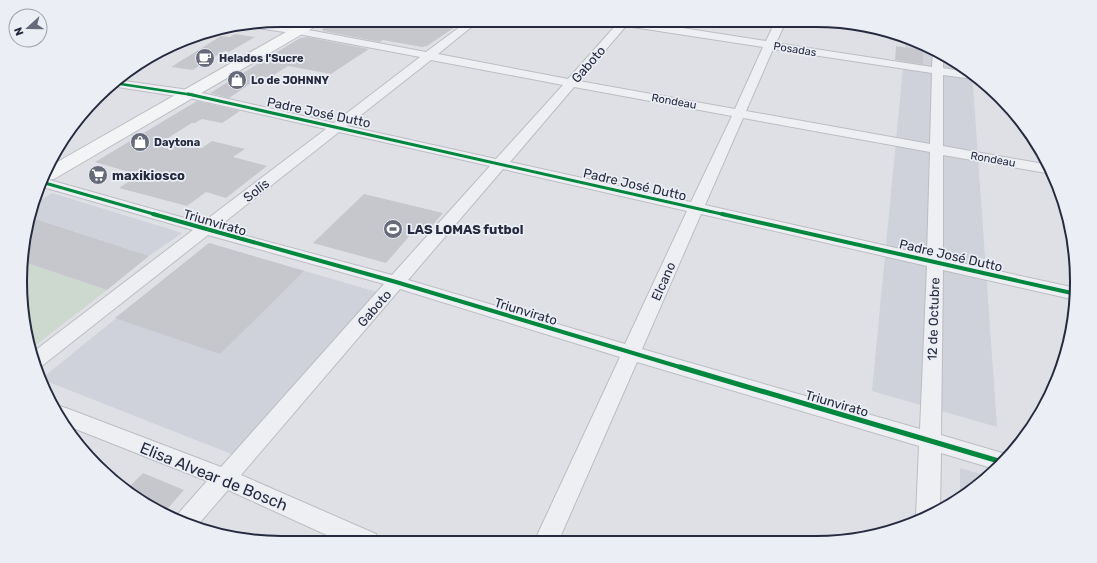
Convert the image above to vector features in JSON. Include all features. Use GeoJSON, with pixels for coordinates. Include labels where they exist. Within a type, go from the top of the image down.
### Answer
{"type":"FeatureCollection","features":[{"type":"Feature","properties":{"kind":"main road"},"geometry":{"type":"LineString","coordinates":[[51,173],[181,92],[291,27]]}},
{"type":"Feature","properties":{"kind":"main road"},"geometry":{"type":"LineString","coordinates":[[61,154],[181,92]]}},
{"type":"Feature","properties":{"kind":"street","name":"Rondeau"},"geometry":{"type":"LineString","coordinates":[[298,27],[571,83],[740,112],[1044,169]]}},
{"type":"Feature","properties":{"kind":"street","name":"Solís"},"geometry":{"type":"LineString","coordinates":[[39,357],[466,27]]}},
{"type":"Feature","properties":{"kind":"street","name":"Gaboto"},"geometry":{"type":"LineString","coordinates":[[189,519],[501,164],[571,83],[616,27]]}},
{"type":"Feature","properties":{"kind":"street","name":"Posadas"},"geometry":{"type":"LineString","coordinates":[[658,27],[963,75]]}},
{"type":"Feature","properties":{"kind":"street","name":"Elcano"},"geometry":{"type":"LineString","coordinates":[[549,536],[778,27]]}},
{"type":"Feature","properties":{"kind":"street","name":"12 de Octubre"},"geometry":{"type":"LineString","coordinates":[[928,510],[935,262],[938,58]]}},
{"type":"Feature","properties":{"kind":"street","name":"Padre José Dutto"},"geometry":{"type":"LineString","coordinates":[[122,84],[181,92],[338,126],[1069,292]]}},
{"type":"Feature","properties":{"kind":"street","name":"Triunvirato"},"geometry":{"type":"LineString","coordinates":[[46,183],[396,282],[996,460]]}},
{"type":"Feature","properties":{"kind":"street","name":"Elisa Alvear de Bosch"},"geometry":{"type":"LineString","coordinates":[[66,417],[225,478],[353,536]]}},
{"type":"Feature","properties":{"kind":"shaded area"},"geometry":{"type":"Polygon","coordinates":[[[905,44],[943,61],[973,82],[997,427],[872,391],[905,44]]]}},
{"type":"Feature","properties":{"kind":"shaded area"},"geometry":{"type":"Polygon","coordinates":[[[52,193],[182,233],[149,256],[35,218],[41,200],[52,193]]]}},
{"type":"Feature","properties":{"kind":"shaded area"},"geometry":{"type":"Polygon","coordinates":[[[209,243],[377,292],[234,455],[47,381],[45,376],[209,243]]]}},
{"type":"Feature","properties":{"kind":"shaded area"},"geometry":{"type":"Polygon","coordinates":[[[28,263],[107,290],[36,345],[29,315],[27,282],[28,263]]]}},
{"type":"Feature","properties":{"kind":"shaded area"},"geometry":{"type":"Polygon","coordinates":[[[960,468],[981,474],[970,483],[960,491],[960,468]]]}},
{"type":"Feature","properties":{"kind":"building"},"geometry":{"type":"Polygon","coordinates":[[[322,27],[455,27],[427,46],[422,47],[383,40],[380,42],[323,31],[322,27]]]}},
{"type":"Feature","properties":{"kind":"building"},"geometry":{"type":"Polygon","coordinates":[[[235,34],[255,37],[229,52],[225,51],[193,70],[171,67],[221,36],[230,37],[235,34]]]}},
{"type":"Feature","properties":{"kind":"building"},"geometry":{"type":"Polygon","coordinates":[[[307,37],[369,49],[331,74],[288,66],[269,78],[262,76],[229,98],[210,93],[300,38],[307,37]]]}},
{"type":"Feature","properties":{"kind":"building"},"geometry":{"type":"Polygon","coordinates":[[[896,46],[923,51],[923,64],[895,60],[896,46]]]}},
{"type":"Feature","properties":{"kind":"building"},"geometry":{"type":"Polygon","coordinates":[[[197,101],[240,111],[222,123],[202,119],[192,123],[163,141],[202,148],[212,141],[245,149],[233,157],[267,166],[226,198],[206,192],[187,206],[119,188],[139,175],[95,162],[197,101]]]}},
{"type":"Feature","properties":{"kind":"building"},"geometry":{"type":"Polygon","coordinates":[[[364,194],[443,213],[424,235],[413,232],[386,263],[313,243],[364,194]]]}},
{"type":"Feature","properties":{"kind":"building"},"geometry":{"type":"Polygon","coordinates":[[[35,219],[149,256],[107,290],[28,263],[29,248],[35,219]]]}},
{"type":"Feature","properties":{"kind":"building"},"geometry":{"type":"Polygon","coordinates":[[[209,243],[304,271],[220,354],[115,318],[209,243]]]}},
{"type":"Feature","properties":{"kind":"building"},"geometry":{"type":"Polygon","coordinates":[[[143,473],[184,490],[167,509],[130,486],[143,473]]]}},
{"type":"Feature","properties":{"kind":"cycle path"},"geometry":{"type":"LineString","coordinates":[[122,84],[189,94],[1069,292]]}},
{"type":"Feature","properties":{"kind":"cycle path"},"geometry":{"type":"LineString","coordinates":[[46,183],[396,282],[996,460]]}},
{"type":"Feature","properties":{"kind":"place","name":"Helados l'Sucre"},"geometry":{"type":"Point","coordinates":[205,58]}},
{"type":"Feature","properties":{"kind":"place","name":"Lo de JOHNNY"},"geometry":{"type":"Point","coordinates":[237,80]}},
{"type":"Feature","properties":{"kind":"place","name":"Daytona"},"geometry":{"type":"Point","coordinates":[140,142]}},
{"type":"Feature","properties":{"kind":"place","name":"maxikiosco"},"geometry":{"type":"Point","coordinates":[98,175]}},
{"type":"Feature","properties":{"kind":"place","name":"LAS LOMAS futbol"},"geometry":{"type":"Point","coordinates":[393,229]}}]}
